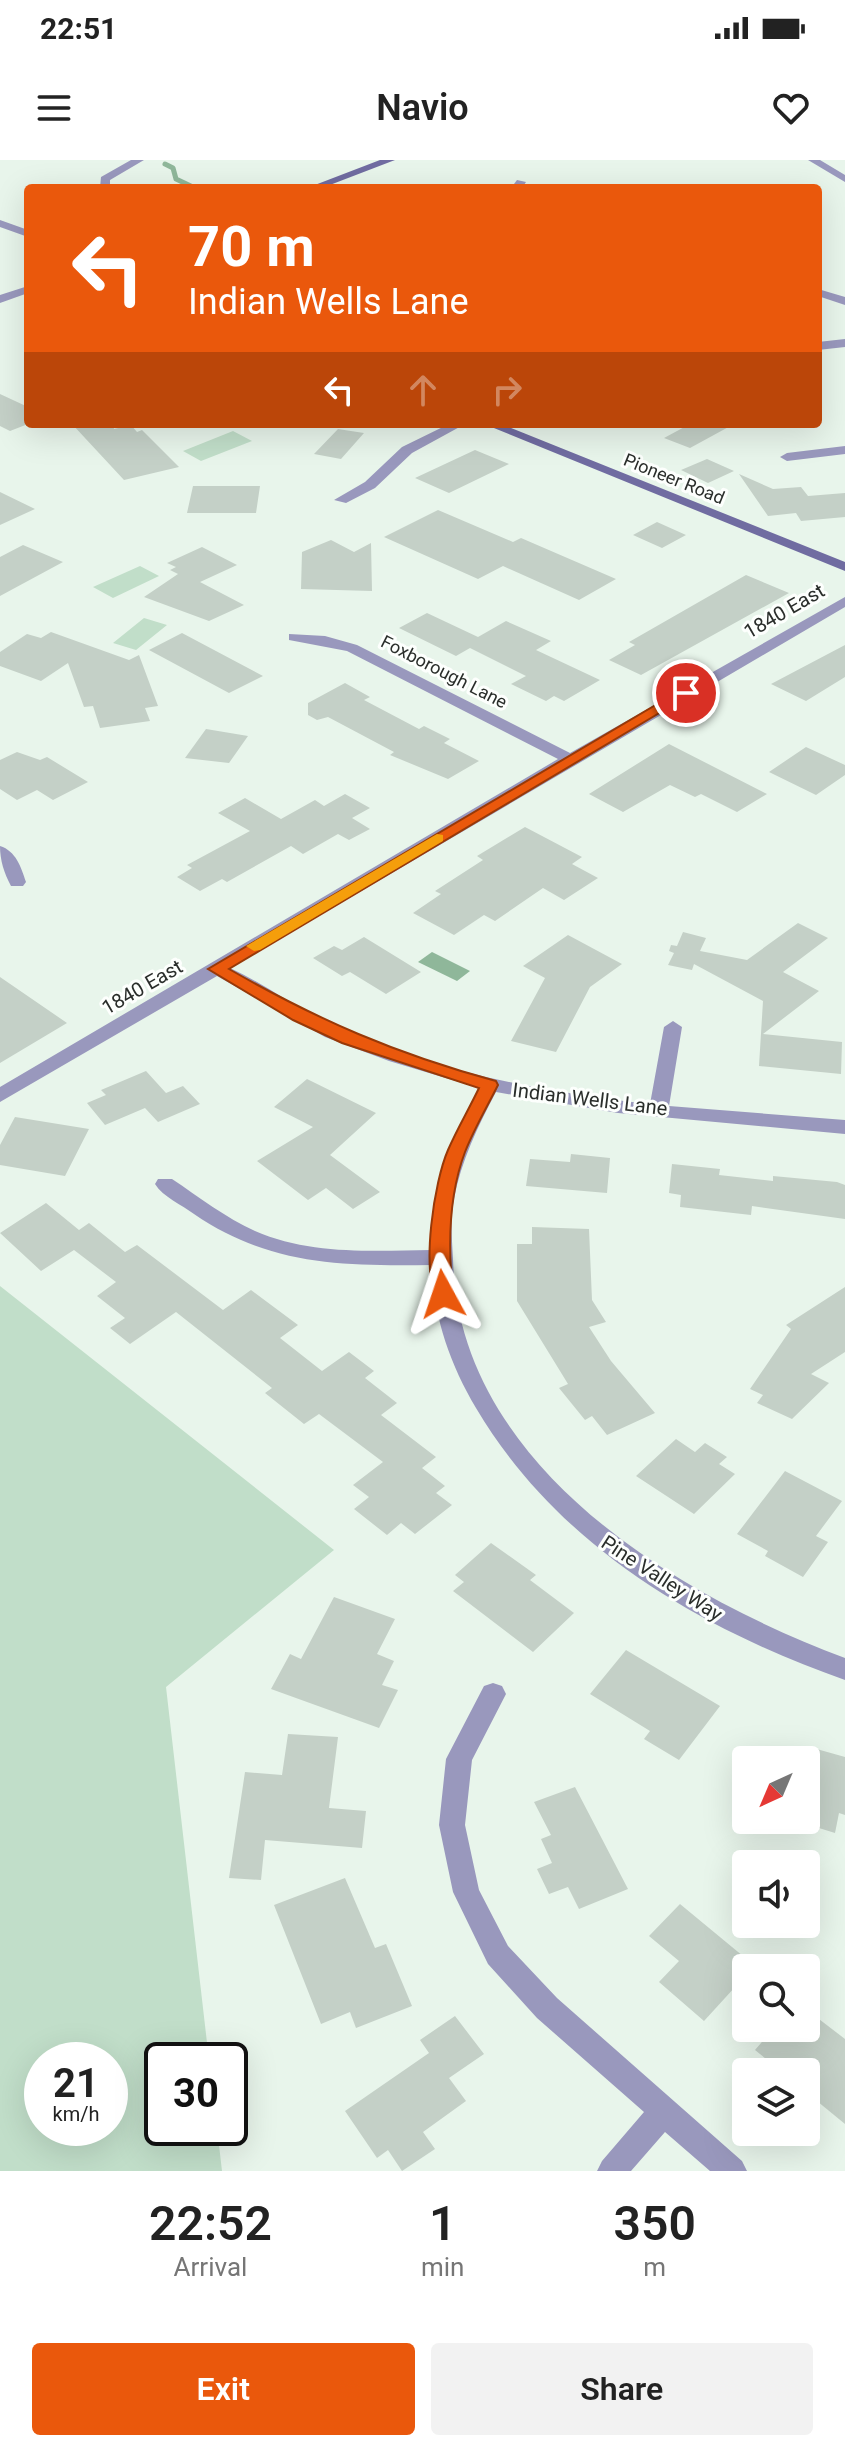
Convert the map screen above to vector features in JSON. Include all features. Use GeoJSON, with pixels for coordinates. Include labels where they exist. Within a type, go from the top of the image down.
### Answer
{"type":"FeatureCollection","features":[{"type":"Feature","properties":{"kind":"street"},"geometry":{"type":"LineString","coordinates":[[105,184],[105,179],[139,160]]}},
{"type":"Feature","properties":{"kind":"street"},"geometry":{"type":"LineString","coordinates":[[323,184],[390,160]]}},
{"type":"Feature","properties":{"kind":"street"},"geometry":{"type":"LineString","coordinates":[[816,163],[837,160]]}},
{"type":"Feature","properties":{"kind":"street"},"geometry":{"type":"LineString","coordinates":[[816,163],[845,179]]}},
{"type":"Feature","properties":{"kind":"street"},"geometry":{"type":"LineString","coordinates":[[0,223],[24,232]]}},
{"type":"Feature","properties":{"kind":"street"},"geometry":{"type":"LineString","coordinates":[[0,299],[24,290]]}},
{"type":"Feature","properties":{"kind":"street"},"geometry":{"type":"LineString","coordinates":[[822,293],[845,301]]}},
{"type":"Feature","properties":{"kind":"street"},"geometry":{"type":"LineString","coordinates":[[822,346],[845,343]]}},
{"type":"Feature","properties":{"kind":"street"},"geometry":{"type":"LineString","coordinates":[[341,500],[370,485],[407,450],[451,428]]}},
{"type":"Feature","properties":{"kind":"street","name":"Pioneer Road"},"geometry":{"type":"LineString","coordinates":[[500,428],[845,567]]}},
{"type":"Feature","properties":{"kind":"street"},"geometry":{"type":"LineString","coordinates":[[787,457],[845,450]]}},
{"type":"Feature","properties":{"kind":"street","name":"1840 East"},"geometry":{"type":"LineString","coordinates":[[0,1096],[570,759],[845,601]]}},
{"type":"Feature","properties":{"kind":"street","name":"Foxborough Lane"},"geometry":{"type":"LineString","coordinates":[[294,637],[325,640],[352,648],[570,759]]}},
{"type":"Feature","properties":{"kind":"street"},"geometry":{"type":"LineString","coordinates":[[0,851],[11,863],[17,882]]}},
{"type":"Feature","properties":{"kind":"street","name":"Indian Wells Lane"},"geometry":{"type":"LineString","coordinates":[[217,969],[299,1016],[348,1039],[443,1073],[490,1085],[545,1096],[845,1127]]}},
{"type":"Feature","properties":{"kind":"street"},"geometry":{"type":"LineString","coordinates":[[659,1109],[673,1027]]}},
{"type":"Feature","properties":{"kind":"street","name":"Pine Valley Way"},"geometry":{"type":"LineString","coordinates":[[490,1085],[456,1152],[441,1217],[440,1257],[443,1294],[467,1368],[514,1449],[550,1493],[593,1533],[697,1605],[754,1635],[845,1669]]}},
{"type":"Feature","properties":{"kind":"street"},"geometry":{"type":"LineString","coordinates":[[165,1184],[228,1226],[277,1246],[335,1257],[440,1257]]}},
{"type":"Feature","properties":{"kind":"street"},"geometry":{"type":"LineString","coordinates":[[493,1694],[459,1759],[452,1825],[466,1892],[498,1955],[547,2008],[732,2171]]}},
{"type":"Feature","properties":{"kind":"street"},"geometry":{"type":"LineString","coordinates":[[612,2171],[664,2111]]}},
{"type":"Feature","properties":{"kind":"shaded area"},"geometry":{"type":"Polygon","coordinates":[[[233,431],[252,441],[201,461],[183,451],[233,431]]]}},
{"type":"Feature","properties":{"kind":"shaded area"},"geometry":{"type":"Polygon","coordinates":[[[140,566],[159,576],[113,598],[93,587],[140,566]]]}},
{"type":"Feature","properties":{"kind":"shaded area"},"geometry":{"type":"Polygon","coordinates":[[[144,618],[167,625],[136,650],[113,643],[144,618]]]}},
{"type":"Feature","properties":{"kind":"shaded area"},"geometry":{"type":"Polygon","coordinates":[[[432,952],[470,971],[457,981],[418,962],[432,952]]]}},
{"type":"Feature","properties":{"kind":"shaded area"},"geometry":{"type":"Polygon","coordinates":[[[0,1286],[334,1550],[166,1687],[207,2042],[144,2042],[144,2146],[219,2146],[222,2171],[0,2171],[0,1286]]]}},
{"type":"Feature","properties":{"kind":"building"},"geometry":{"type":"Polygon","coordinates":[[[0,394],[24,405],[24,426],[10,431],[0,426],[0,394]]]}},
{"type":"Feature","properties":{"kind":"building"},"geometry":{"type":"Polygon","coordinates":[[[76,428],[142,430],[179,467],[124,480],[76,428]]]}},
{"type":"Feature","properties":{"kind":"building"},"geometry":{"type":"Polygon","coordinates":[[[683,428],[727,428],[690,448],[664,438],[683,428]]]}},
{"type":"Feature","properties":{"kind":"building"},"geometry":{"type":"Polygon","coordinates":[[[338,429],[364,433],[341,459],[314,454],[338,429]]]}},
{"type":"Feature","properties":{"kind":"building"},"geometry":{"type":"Polygon","coordinates":[[[475,450],[509,464],[449,493],[415,478],[475,450]]]}},
{"type":"Feature","properties":{"kind":"building"},"geometry":{"type":"Polygon","coordinates":[[[707,459],[734,471],[708,483],[681,470],[707,459]]]}},
{"type":"Feature","properties":{"kind":"building"},"geometry":{"type":"Polygon","coordinates":[[[739,474],[773,489],[801,487],[808,496],[845,493],[845,517],[801,521],[796,513],[768,516],[739,474]]]}},
{"type":"Feature","properties":{"kind":"building"},"geometry":{"type":"Polygon","coordinates":[[[193,486],[260,486],[256,513],[187,513],[193,486]]]}},
{"type":"Feature","properties":{"kind":"building"},"geometry":{"type":"Polygon","coordinates":[[[0,492],[35,509],[0,525],[0,492]]]}},
{"type":"Feature","properties":{"kind":"building"},"geometry":{"type":"Polygon","coordinates":[[[438,510],[513,542],[521,538],[616,579],[579,600],[503,566],[478,579],[384,537],[438,510]]]}},
{"type":"Feature","properties":{"kind":"building"},"geometry":{"type":"Polygon","coordinates":[[[657,522],[686,535],[662,548],[633,535],[657,522]]]}},
{"type":"Feature","properties":{"kind":"building"},"geometry":{"type":"Polygon","coordinates":[[[331,540],[354,552],[371,543],[372,591],[301,589],[302,552],[331,540]]]}},
{"type":"Feature","properties":{"kind":"building"},"geometry":{"type":"Polygon","coordinates":[[[23,545],[63,562],[0,596],[0,557],[23,545]]]}},
{"type":"Feature","properties":{"kind":"building"},"geometry":{"type":"Polygon","coordinates":[[[202,547],[237,565],[200,582],[244,605],[209,621],[144,597],[178,574],[170,570],[176,567],[167,563],[202,547]]]}},
{"type":"Feature","properties":{"kind":"building"},"geometry":{"type":"Polygon","coordinates":[[[746,575],[789,593],[641,675],[609,660],[635,645],[629,642],[746,575]]]}},
{"type":"Feature","properties":{"kind":"building"},"geometry":{"type":"Polygon","coordinates":[[[427,613],[478,637],[506,621],[551,641],[536,650],[600,680],[564,701],[554,696],[546,701],[511,684],[526,676],[470,648],[456,656],[399,628],[427,613]]]}},
{"type":"Feature","properties":{"kind":"building"},"geometry":{"type":"Polygon","coordinates":[[[51,632],[129,660],[139,655],[158,706],[145,708],[150,721],[100,728],[93,706],[84,707],[68,663],[41,681],[0,666],[0,652],[27,634],[41,638],[51,632]]]}},
{"type":"Feature","properties":{"kind":"building"},"geometry":{"type":"Polygon","coordinates":[[[182,633],[263,676],[229,693],[149,650],[182,633]]]}},
{"type":"Feature","properties":{"kind":"building"},"geometry":{"type":"Polygon","coordinates":[[[845,645],[845,677],[806,701],[771,684],[845,645]]]}},
{"type":"Feature","properties":{"kind":"building"},"geometry":{"type":"Polygon","coordinates":[[[345,683],[370,697],[364,700],[419,729],[424,726],[450,739],[444,743],[479,761],[448,779],[390,755],[394,752],[328,717],[317,720],[308,715],[308,703],[345,683]]]}},
{"type":"Feature","properties":{"kind":"building"},"geometry":{"type":"Polygon","coordinates":[[[206,729],[248,736],[229,763],[185,758],[206,729]]]}},
{"type":"Feature","properties":{"kind":"building"},"geometry":{"type":"Polygon","coordinates":[[[669,744],[767,794],[737,812],[701,794],[695,797],[670,785],[623,812],[589,794],[669,744]]]}},
{"type":"Feature","properties":{"kind":"building"},"geometry":{"type":"Polygon","coordinates":[[[806,747],[845,765],[845,775],[816,795],[769,772],[806,747]]]}},
{"type":"Feature","properties":{"kind":"building"},"geometry":{"type":"Polygon","coordinates":[[[17,752],[40,760],[47,757],[88,782],[53,800],[37,790],[17,800],[0,789],[0,760],[17,752]]]}},
{"type":"Feature","properties":{"kind":"building"},"geometry":{"type":"Polygon","coordinates":[[[345,794],[370,808],[352,818],[370,829],[349,840],[338,834],[303,854],[291,846],[227,882],[222,879],[200,891],[177,877],[192,868],[187,865],[250,831],[218,813],[245,798],[281,819],[315,800],[324,806],[345,794]]]}},
{"type":"Feature","properties":{"kind":"building"},"geometry":{"type":"Polygon","coordinates":[[[525,827],[582,857],[572,864],[598,878],[564,900],[543,888],[495,921],[484,915],[454,935],[413,913],[441,894],[435,891],[483,860],[477,856],[525,827]]]}},
{"type":"Feature","properties":{"kind":"building"},"geometry":{"type":"Polygon","coordinates":[[[798,923],[828,938],[783,972],[819,991],[763,1034],[842,1042],[841,1074],[759,1066],[763,1001],[694,964],[692,970],[668,965],[674,953],[669,951],[671,945],[677,946],[683,932],[706,938],[700,951],[747,960],[798,923]]]}},
{"type":"Feature","properties":{"kind":"building"},"geometry":{"type":"Polygon","coordinates":[[[568,935],[622,964],[590,987],[556,1052],[511,1041],[545,978],[523,966],[568,935]]]}},
{"type":"Feature","properties":{"kind":"building"},"geometry":{"type":"Polygon","coordinates":[[[364,937],[421,972],[386,994],[350,972],[342,976],[313,958],[334,946],[342,950],[364,937]]]}},
{"type":"Feature","properties":{"kind":"building"},"geometry":{"type":"Polygon","coordinates":[[[0,977],[67,1023],[0,1063],[0,977]]]}},
{"type":"Feature","properties":{"kind":"building"},"geometry":{"type":"Polygon","coordinates":[[[146,1071],[166,1093],[183,1086],[200,1104],[158,1122],[145,1108],[105,1125],[87,1103],[106,1095],[101,1090],[146,1071]]]}},
{"type":"Feature","properties":{"kind":"building"},"geometry":{"type":"Polygon","coordinates":[[[307,1079],[376,1113],[330,1155],[380,1192],[353,1209],[326,1188],[308,1200],[257,1161],[313,1127],[274,1107],[307,1079]]]}},
{"type":"Feature","properties":{"kind":"building"},"geometry":{"type":"Polygon","coordinates":[[[15,1117],[89,1129],[65,1176],[0,1165],[0,1145],[15,1117]]]}},
{"type":"Feature","properties":{"kind":"building"},"geometry":{"type":"Polygon","coordinates":[[[571,1154],[610,1158],[607,1193],[526,1186],[530,1159],[570,1162],[571,1154]]]}},
{"type":"Feature","properties":{"kind":"building"},"geometry":{"type":"Polygon","coordinates":[[[672,1164],[720,1169],[719,1175],[773,1181],[773,1176],[837,1182],[845,1185],[845,1219],[752,1206],[751,1215],[680,1207],[681,1195],[669,1193],[672,1164]]]}},
{"type":"Feature","properties":{"kind":"building"},"geometry":{"type":"Polygon","coordinates":[[[46,1203],[79,1230],[89,1223],[125,1252],[137,1245],[223,1310],[251,1290],[298,1325],[280,1338],[322,1371],[349,1352],[374,1371],[365,1378],[397,1403],[381,1415],[436,1457],[422,1468],[445,1486],[436,1493],[452,1505],[415,1534],[401,1523],[387,1535],[354,1509],[369,1497],[353,1485],[383,1462],[319,1414],[304,1424],[265,1393],[272,1388],[176,1312],[130,1344],[110,1328],[125,1318],[97,1296],[116,1282],[74,1250],[41,1271],[0,1233],[46,1203]]]}},
{"type":"Feature","properties":{"kind":"building"},"geometry":{"type":"Polygon","coordinates":[[[532,1227],[589,1229],[592,1300],[606,1322],[589,1327],[611,1361],[655,1413],[607,1435],[592,1416],[585,1420],[559,1388],[568,1384],[517,1301],[517,1244],[532,1244],[532,1227]]]}},
{"type":"Feature","properties":{"kind":"building"},"geometry":{"type":"Polygon","coordinates":[[[845,1287],[845,1352],[811,1374],[829,1383],[792,1419],[757,1403],[763,1395],[750,1389],[791,1329],[786,1325],[845,1287]]]}},
{"type":"Feature","properties":{"kind":"building"},"geometry":{"type":"Polygon","coordinates":[[[676,1439],[695,1452],[705,1443],[727,1457],[719,1464],[735,1474],[694,1514],[636,1476],[676,1439]]]}},
{"type":"Feature","properties":{"kind":"building"},"geometry":{"type":"Polygon","coordinates":[[[785,1471],[842,1501],[816,1536],[828,1542],[803,1577],[765,1556],[768,1551],[737,1534],[785,1471]]]}},
{"type":"Feature","properties":{"kind":"building"},"geometry":{"type":"Polygon","coordinates":[[[491,1543],[536,1575],[530,1580],[574,1613],[533,1652],[453,1591],[464,1582],[455,1575],[491,1543]]]}},
{"type":"Feature","properties":{"kind":"building"},"geometry":{"type":"Polygon","coordinates":[[[334,1597],[395,1619],[377,1654],[394,1661],[382,1685],[398,1690],[379,1728],[271,1689],[290,1654],[301,1659],[334,1597]]]}},
{"type":"Feature","properties":{"kind":"building"},"geometry":{"type":"Polygon","coordinates":[[[626,1650],[720,1706],[679,1760],[644,1739],[650,1731],[590,1694],[626,1650]]]}},
{"type":"Feature","properties":{"kind":"building"},"geometry":{"type":"Polygon","coordinates":[[[288,1734],[338,1737],[329,1808],[366,1811],[362,1848],[265,1840],[261,1880],[229,1878],[245,1772],[282,1775],[288,1734]]]}},
{"type":"Feature","properties":{"kind":"building"},"geometry":{"type":"Polygon","coordinates":[[[820,1750],[845,1757],[845,1815],[839,1813],[835,1833],[820,1828],[820,1750]]]}},
{"type":"Feature","properties":{"kind":"building"},"geometry":{"type":"Polygon","coordinates":[[[575,1787],[628,1889],[579,1909],[568,1887],[549,1894],[537,1869],[552,1863],[541,1839],[551,1835],[534,1802],[575,1787]]]}},
{"type":"Feature","properties":{"kind":"building"},"geometry":{"type":"Polygon","coordinates":[[[345,1878],[375,1948],[386,1944],[412,2006],[356,2028],[350,2012],[321,2024],[274,1905],[345,1878]]]}},
{"type":"Feature","properties":{"kind":"building"},"geometry":{"type":"Polygon","coordinates":[[[680,1904],[740,1954],[732,1954],[732,1990],[704,2021],[659,1982],[679,1961],[649,1936],[680,1904]]]}},
{"type":"Feature","properties":{"kind":"building"},"geometry":{"type":"Polygon","coordinates":[[[455,2016],[484,2054],[449,2078],[466,2101],[423,2132],[435,2149],[402,2171],[388,2150],[377,2158],[345,2111],[429,2053],[420,2040],[455,2016]]]}},
{"type":"Feature","properties":{"kind":"building"},"geometry":{"type":"Polygon","coordinates":[[[820,2020],[845,2039],[845,2124],[820,2103],[820,2058],[765,2058],[755,2050],[762,2042],[820,2042],[820,2020]]]}},
{"type":"Feature","properties":{"kind":"waterway"},"geometry":{"type":"LineString","coordinates":[[165,164],[173,168],[176,179],[187,184]]}},
{"type":"Feature","properties":{"kind":"slow traffic"},"geometry":{"type":"LineString","coordinates":[[254,946],[437,838]]}},
{"type":"Feature","properties":{"kind":"route"},"geometry":{"type":"LineString","coordinates":[[443,1294],[441,1217],[446,1187],[456,1152],[490,1085],[443,1073],[348,1039],[299,1016],[217,969],[686,693]]}}]}
